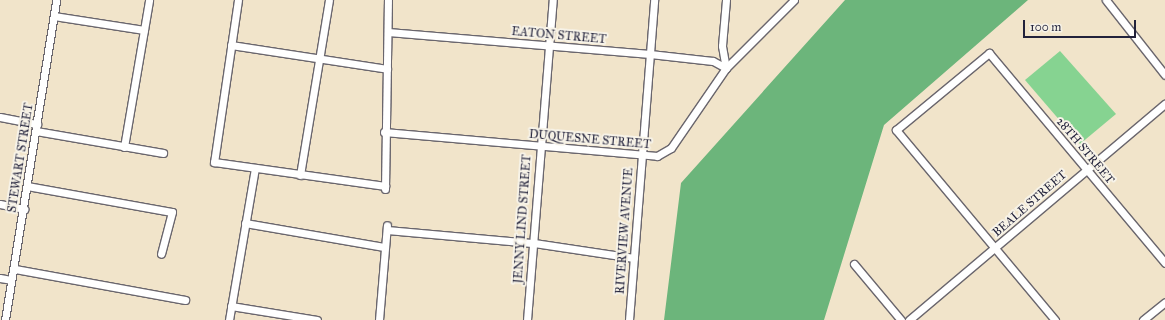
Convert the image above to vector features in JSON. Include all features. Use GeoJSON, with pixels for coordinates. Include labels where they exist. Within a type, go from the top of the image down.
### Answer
{"type":"FeatureCollection","features":[{"type":"Feature","properties":{"kind":"street","name":"STEWART STREET"},"geometry":{"type":"LineString","coordinates":[[5,320],[11,280],[15,269],[56,0]]}},
{"type":"Feature","properties":{"kind":"street"},"geometry":{"type":"LineString","coordinates":[[124,147],[149,0]]}},
{"type":"Feature","properties":{"kind":"street"},"geometry":{"type":"LineString","coordinates":[[238,0],[214,162],[385,188],[384,132],[388,0]]}},
{"type":"Feature","properties":{"kind":"street"},"geometry":{"type":"LineString","coordinates":[[300,175],[329,0]]}},
{"type":"Feature","properties":{"kind":"street","name":"JENNY LIND STREET"},"geometry":{"type":"LineString","coordinates":[[527,320],[534,244],[539,147],[553,0]]}},
{"type":"Feature","properties":{"kind":"street","name":"RIVERVIEW AVENUE"},"geometry":{"type":"LineString","coordinates":[[629,320],[654,0]]}},
{"type":"Feature","properties":{"kind":"street"},"geometry":{"type":"LineString","coordinates":[[726,0],[722,46],[726,68]]}},
{"type":"Feature","properties":{"kind":"street","name":"DUQUESNE STREET"},"geometry":{"type":"LineString","coordinates":[[384,132],[641,156],[657,156],[671,148],[726,68],[794,0]]}},
{"type":"Feature","properties":{"kind":"street"},"geometry":{"type":"LineString","coordinates":[[1106,0],[1165,75]]}},
{"type":"Feature","properties":{"kind":"street"},"geometry":{"type":"LineString","coordinates":[[54,16],[144,30]]}},
{"type":"Feature","properties":{"kind":"street","name":"EATON STREET"},"geometry":{"type":"LineString","coordinates":[[388,32],[650,54],[713,61],[726,68]]}},
{"type":"Feature","properties":{"kind":"street"},"geometry":{"type":"LineString","coordinates":[[231,45],[387,69]]}},
{"type":"Feature","properties":{"kind":"street","name":"28TH STREET"},"geometry":{"type":"LineString","coordinates":[[995,248],[896,130],[989,53],[1165,263]]}},
{"type":"Feature","properties":{"kind":"street","name":"BEALE STREET"},"geometry":{"type":"LineString","coordinates":[[909,320],[1086,169],[1165,104]]}},
{"type":"Feature","properties":{"kind":"street"},"geometry":{"type":"LineString","coordinates":[[0,117],[36,128],[124,147],[163,152]]}},
{"type":"Feature","properties":{"kind":"street"},"geometry":{"type":"LineString","coordinates":[[229,320],[255,168]]}},
{"type":"Feature","properties":{"kind":"street"},"geometry":{"type":"LineString","coordinates":[[27,186],[172,212],[161,254]]}},
{"type":"Feature","properties":{"kind":"street"},"geometry":{"type":"LineString","coordinates":[[0,204],[24,209]]}},
{"type":"Feature","properties":{"kind":"street"},"geometry":{"type":"LineString","coordinates":[[245,223],[384,247]]}},
{"type":"Feature","properties":{"kind":"street"},"geometry":{"type":"LineString","coordinates":[[379,320],[384,247],[387,228],[534,244],[634,258]]}},
{"type":"Feature","properties":{"kind":"street"},"geometry":{"type":"LineString","coordinates":[[995,248],[1055,320]]}},
{"type":"Feature","properties":{"kind":"street"},"geometry":{"type":"LineString","coordinates":[[854,264],[901,320]]}},
{"type":"Feature","properties":{"kind":"street"},"geometry":{"type":"LineString","coordinates":[[15,269],[185,300]]}},
{"type":"Feature","properties":{"kind":"street"},"geometry":{"type":"LineString","coordinates":[[0,278],[11,280]]}},
{"type":"Feature","properties":{"kind":"street"},"geometry":{"type":"LineString","coordinates":[[1143,320],[1165,302]]}},
{"type":"Feature","properties":{"kind":"street"},"geometry":{"type":"LineString","coordinates":[[231,306],[317,320]]}},
{"type":"Feature","properties":{"kind":"green space"},"geometry":{"type":"Polygon","coordinates":[[[845,0],[1028,0],[884,125],[824,320],[664,320],[681,183],[845,0]]]}},
{"type":"Feature","properties":{"kind":"green space"},"geometry":{"type":"Polygon","coordinates":[[[1060,51],[1116,114],[1080,144],[1025,80],[1060,51]]]}}]}
